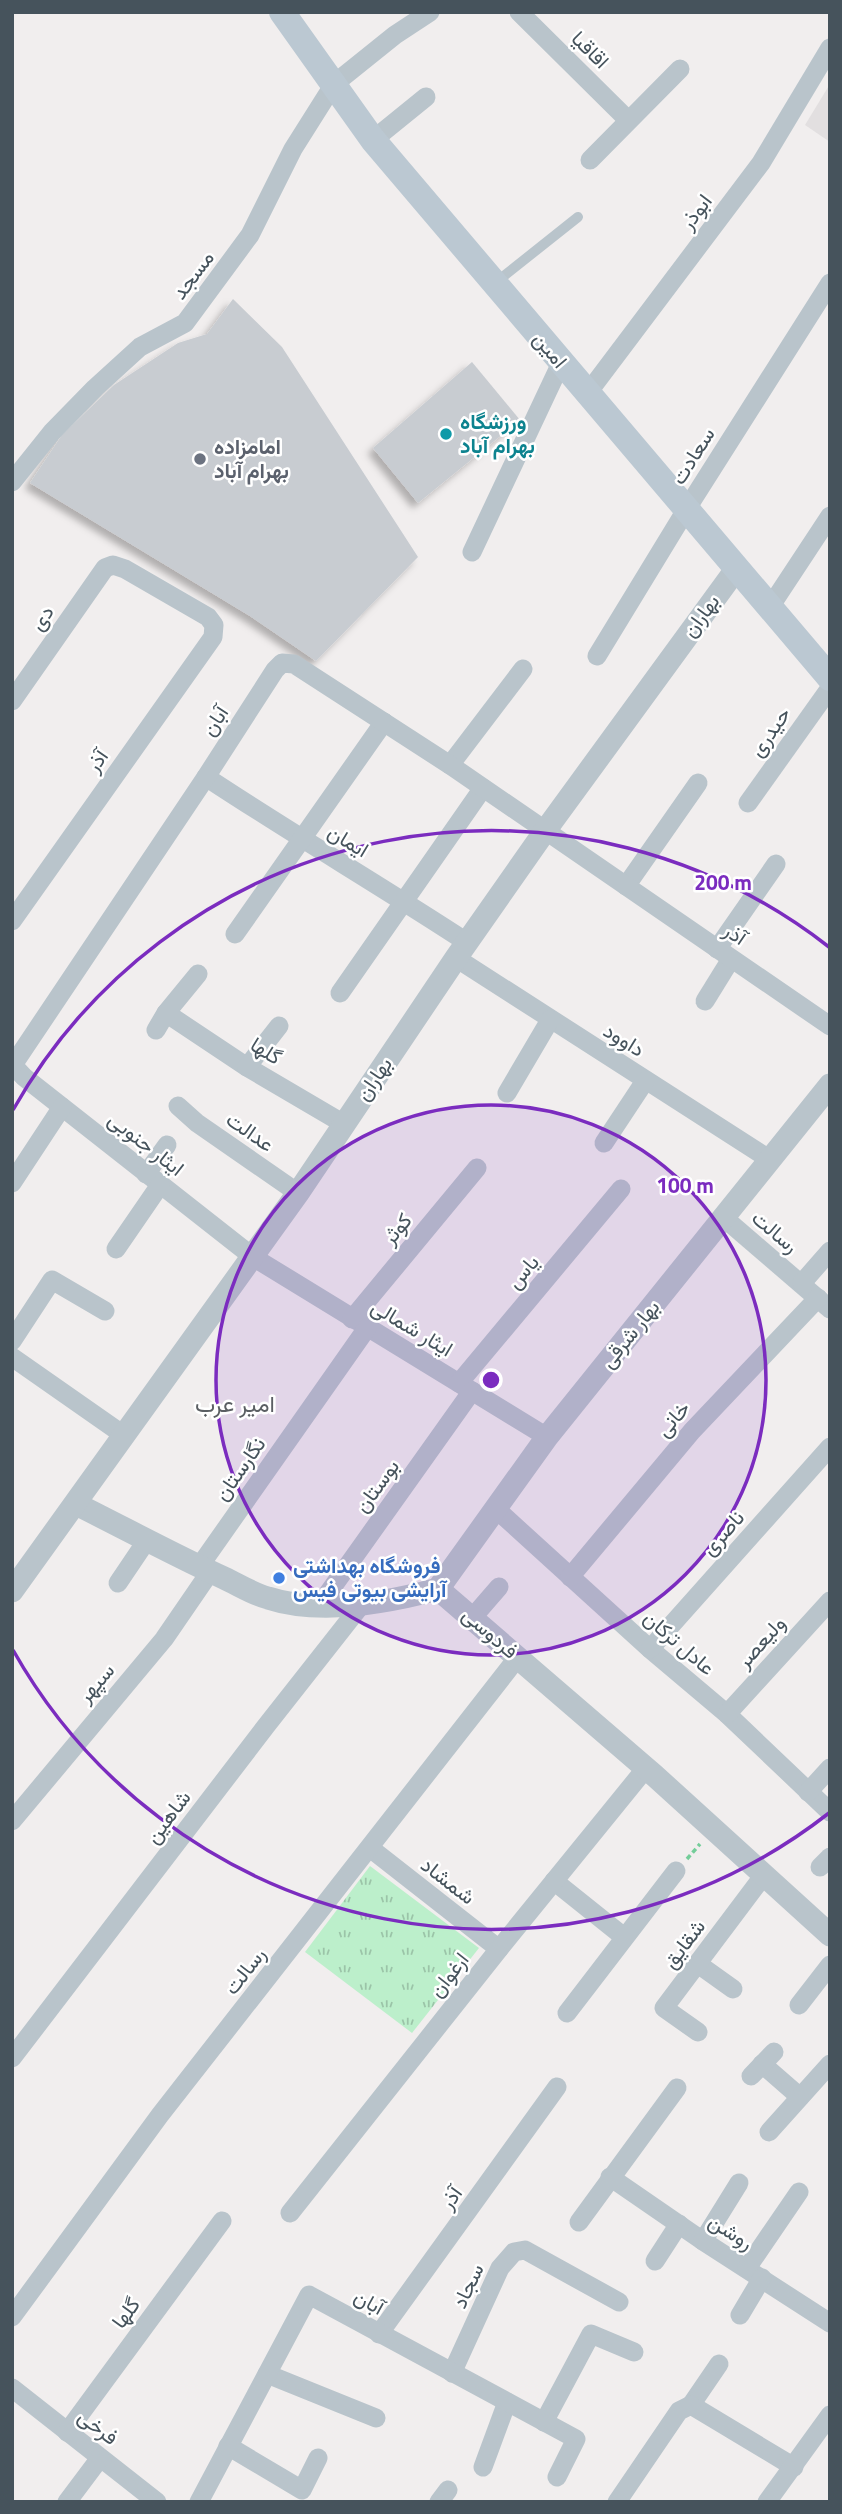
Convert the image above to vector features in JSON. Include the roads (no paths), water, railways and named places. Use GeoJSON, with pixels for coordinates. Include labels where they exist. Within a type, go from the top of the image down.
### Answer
{"type":"FeatureCollection","features":[{"type":"Feature","properties":{"kind":"main road","name":"امین"},"geometry":{"type":"LineString","coordinates":[[282,12],[373,140],[830,678]]}},
{"type":"Feature","properties":{"kind":"street","name":"مسجد"},"geometry":{"type":"LineString","coordinates":[[12,482],[52,432],[94,388],[140,347],[185,323],[250,235],[293,149],[334,84],[430,12]]}},
{"type":"Feature","properties":{"kind":"street","name":"اقاقیا"},"geometry":{"type":"LineString","coordinates":[[519,12],[628,120]]}},
{"type":"Feature","properties":{"kind":"street","name":"ابوذر"},"geometry":{"type":"LineString","coordinates":[[587,394],[761,163],[830,48]]}},
{"type":"Feature","properties":{"kind":"street"},"geometry":{"type":"LineString","coordinates":[[590,160],[680,69]]}},
{"type":"Feature","properties":{"kind":"street"},"geometry":{"type":"LineString","coordinates":[[373,140],[426,97]]}},
{"type":"Feature","properties":{"kind":"street","name":"سعادت"},"geometry":{"type":"LineString","coordinates":[[597,656],[830,283]]}},
{"type":"Feature","properties":{"kind":"street"},"geometry":{"type":"LineString","coordinates":[[472,552],[561,363]]}},
{"type":"Feature","properties":{"kind":"street"},"geometry":{"type":"LineString","coordinates":[[770,607],[830,516]]}},
{"type":"Feature","properties":{"kind":"street","name":"آذر"},"geometry":{"type":"LineString","coordinates":[[12,921],[213,637],[214,625],[208,617],[125,569],[113,565]]}},
{"type":"Feature","properties":{"kind":"street","name":"دی"},"geometry":{"type":"LineString","coordinates":[[12,701],[105,568],[113,565]]}},
{"type":"Feature","properties":{"kind":"street","name":"بهاران"},"geometry":{"type":"LineString","coordinates":[[12,1591],[299,1193],[545,831],[737,568]]}},
{"type":"Feature","properties":{"kind":"street","name":"آبان"},"geometry":{"type":"LineString","coordinates":[[12,1065],[282,663],[294,664],[450,765],[545,831]]}},
{"type":"Feature","properties":{"kind":"street"},"geometry":{"type":"LineString","coordinates":[[450,765],[523,669]]}},
{"type":"Feature","properties":{"kind":"street","name":"حیدری"},"geometry":{"type":"LineString","coordinates":[[748,803],[830,688]]}},
{"type":"Feature","properties":{"kind":"street"},"geometry":{"type":"LineString","coordinates":[[235,933],[384,722]]}},
{"type":"Feature","properties":{"kind":"street","name":"ایمان"},"geometry":{"type":"LineString","coordinates":[[206,777],[302,841],[404,901],[462,950]]}},
{"type":"Feature","properties":{"kind":"street"},"geometry":{"type":"LineString","coordinates":[[626,886],[698,783]]}},
{"type":"Feature","properties":{"kind":"street"},"geometry":{"type":"LineString","coordinates":[[340,993],[483,788]]}},
{"type":"Feature","properties":{"kind":"street","name":"آذر"},"geometry":{"type":"LineString","coordinates":[[545,831],[830,1026]]}},
{"type":"Feature","properties":{"kind":"street"},"geometry":{"type":"LineString","coordinates":[[705,1000],[724,954],[776,864]]}},
{"type":"Feature","properties":{"kind":"street","name":"داوود"},"geometry":{"type":"LineString","coordinates":[[462,950],[550,1020],[769,1159]]}},
{"type":"Feature","properties":{"kind":"street"},"geometry":{"type":"LineString","coordinates":[[156,1030],[166,1013],[198,974]]}},
{"type":"Feature","properties":{"kind":"street","name":"گلها"},"geometry":{"type":"LineString","coordinates":[[166,1013],[247,1067],[344,1124]]}},
{"type":"Feature","properties":{"kind":"street"},"geometry":{"type":"LineString","coordinates":[[507,1093],[550,1020]]}},
{"type":"Feature","properties":{"kind":"street"},"geometry":{"type":"LineString","coordinates":[[247,1067],[279,1026]]}},
{"type":"Feature","properties":{"kind":"street","name":"ایثار جنوبی"},"geometry":{"type":"LineString","coordinates":[[12,1065],[253,1257]]}},
{"type":"Feature","properties":{"kind":"street"},"geometry":{"type":"LineString","coordinates":[[604,1143],[645,1081]]}},
{"type":"Feature","properties":{"kind":"street","name":"بهار شرقی"},"geometry":{"type":"LineString","coordinates":[[438,1589],[547,1437],[830,1085]]}},
{"type":"Feature","properties":{"kind":"street","name":"عدالت"},"geometry":{"type":"LineString","coordinates":[[178,1106],[197,1123],[299,1193]]}},
{"type":"Feature","properties":{"kind":"street"},"geometry":{"type":"LineString","coordinates":[[12,1183],[62,1107]]}},
{"type":"Feature","properties":{"kind":"street"},"geometry":{"type":"LineString","coordinates":[[116,1249],[153,1180],[167,1146]]}},
{"type":"Feature","properties":{"kind":"street","name":"کوثر"},"geometry":{"type":"LineString","coordinates":[[360,1324],[477,1168]]}},
{"type":"Feature","properties":{"kind":"street","name":"یاس"},"geometry":{"type":"LineString","coordinates":[[466,1387],[621,1189]]}},
{"type":"Feature","properties":{"kind":"street","name":"رسالت"},"geometry":{"type":"LineString","coordinates":[[723,1217],[824,1303]]}},
{"type":"Feature","properties":{"kind":"street"},"geometry":{"type":"LineString","coordinates":[[802,1283],[830,1251]]}},
{"type":"Feature","properties":{"kind":"street","name":"ایثار شمالی"},"geometry":{"type":"LineString","coordinates":[[253,1257],[547,1437]]}},
{"type":"Feature","properties":{"kind":"street"},"geometry":{"type":"LineString","coordinates":[[12,1341],[52,1280],[105,1311]]}},
{"type":"Feature","properties":{"kind":"street","name":"خانی"},"geometry":{"type":"LineString","coordinates":[[570,1577],[692,1430],[824,1303]]}},
{"type":"Feature","properties":{"kind":"street","name":"نگارستان"},"geometry":{"type":"LineString","coordinates":[[204,1569],[360,1324]]}},
{"type":"Feature","properties":{"kind":"street"},"geometry":{"type":"LineString","coordinates":[[12,1357],[125,1436]]}},
{"type":"Feature","properties":{"kind":"street","name":"بوستان"},"geometry":{"type":"LineString","coordinates":[[319,1606],[466,1387]]}},
{"type":"Feature","properties":{"kind":"street","name":"ناصری"},"geometry":{"type":"LineString","coordinates":[[650,1649],[830,1447]]}},
{"type":"Feature","properties":{"kind":"street"},"geometry":{"type":"LineString","coordinates":[[76,1504],[269,1599],[319,1606],[362,1604],[438,1589]]}},
{"type":"Feature","properties":{"kind":"street","name":"عادل ترکان"},"geometry":{"type":"LineString","coordinates":[[496,1509],[650,1649],[727,1714],[830,1812]]}},
{"type":"Feature","properties":{"kind":"street"},"geometry":{"type":"LineString","coordinates":[[118,1583],[147,1540]]}},
{"type":"Feature","properties":{"kind":"street","name":"سپهر"},"geometry":{"type":"LineString","coordinates":[[12,1822],[164,1639],[204,1569]]}},
{"type":"Feature","properties":{"kind":"street"},"geometry":{"type":"LineString","coordinates":[[473,1617],[499,1587]]}},
{"type":"Feature","properties":{"kind":"street","name":"فردوسی"},"geometry":{"type":"LineString","coordinates":[[438,1589],[714,1829],[830,1935]]}},
{"type":"Feature","properties":{"kind":"street","name":"ولیعصر"},"geometry":{"type":"LineString","coordinates":[[727,1714],[830,1601]]}},
{"type":"Feature","properties":{"kind":"street","name":"شاهین"},"geometry":{"type":"LineString","coordinates":[[12,2059],[362,1604]]}},
{"type":"Feature","properties":{"kind":"street","name":"رسالت"},"geometry":{"type":"LineString","coordinates":[[12,2317],[160,2115],[518,1657]]}},
{"type":"Feature","properties":{"kind":"street","name":"ارغوان"},"geometry":{"type":"LineString","coordinates":[[290,2213],[646,1769]]}},
{"type":"Feature","properties":{"kind":"street"},"geometry":{"type":"LineString","coordinates":[[808,1792],[830,1769]]}},
{"type":"Feature","properties":{"kind":"street","name":"شمشاد"},"geometry":{"type":"LineString","coordinates":[[370,1848],[499,1949]]}},
{"type":"Feature","properties":{"kind":"street"},"geometry":{"type":"LineString","coordinates":[[567,2013],[676,1871]]}},
{"type":"Feature","properties":{"kind":"street","name":"شقایق"},"geometry":{"type":"LineString","coordinates":[[698,2032],[664,2008],[764,1875]]}},
{"type":"Feature","properties":{"kind":"street"},"geometry":{"type":"LineString","coordinates":[[554,1881],[624,1937]]}},
{"type":"Feature","properties":{"kind":"street"},"geometry":{"type":"LineString","coordinates":[[698,1964],[733,1989]]}},
{"type":"Feature","properties":{"kind":"street"},"geometry":{"type":"LineString","coordinates":[[799,2005],[830,1965]]}},
{"type":"Feature","properties":{"kind":"street"},"geometry":{"type":"LineString","coordinates":[[762,2064],[800,2097]]}},
{"type":"Feature","properties":{"kind":"street"},"geometry":{"type":"LineString","coordinates":[[769,2132],[830,2064]]}},
{"type":"Feature","properties":{"kind":"street","name":"آذر"},"geometry":{"type":"LineString","coordinates":[[379,2334],[557,2087]]}},
{"type":"Feature","properties":{"kind":"street"},"geometry":{"type":"LineString","coordinates":[[579,2222],[677,2088]]}},
{"type":"Feature","properties":{"kind":"street","name":"روشن"},"geometry":{"type":"LineString","coordinates":[[610,2177],[703,2241],[828,2317]]}},
{"type":"Feature","properties":{"kind":"street"},"geometry":{"type":"LineString","coordinates":[[703,2241],[739,2183]]}},
{"type":"Feature","properties":{"kind":"street"},"geometry":{"type":"LineString","coordinates":[[740,2315],[754,2273],[799,2192]]}},
{"type":"Feature","properties":{"kind":"street","name":"گلها"},"geometry":{"type":"LineString","coordinates":[[67,2432],[222,2221]]}},
{"type":"Feature","properties":{"kind":"street"},"geometry":{"type":"LineString","coordinates":[[655,2261],[679,2224]]}},
{"type":"Feature","properties":{"kind":"street","name":"سجاد"},"geometry":{"type":"LineString","coordinates":[[452,2373],[500,2268],[514,2252],[525,2250],[619,2302]]}},
{"type":"Feature","properties":{"kind":"street","name":"آبان"},"geometry":{"type":"LineString","coordinates":[[198,2502],[309,2295],[576,2438],[557,2477]]}},
{"type":"Feature","properties":{"kind":"street"},"geometry":{"type":"LineString","coordinates":[[544,2422],[591,2334],[634,2352]]}},
{"type":"Feature","properties":{"kind":"street"},"geometry":{"type":"LineString","coordinates":[[617,2502],[679,2411],[691,2405],[719,2364]]}},
{"type":"Feature","properties":{"kind":"street"},"geometry":{"type":"LineString","coordinates":[[267,2374],[376,2418]]}},
{"type":"Feature","properties":{"kind":"street","name":"فرخی"},"geometry":{"type":"LineString","coordinates":[[12,2388],[157,2502]]}},
{"type":"Feature","properties":{"kind":"street"},"geometry":{"type":"LineString","coordinates":[[483,2467],[508,2402]]}},
{"type":"Feature","properties":{"kind":"street"},"geometry":{"type":"LineString","coordinates":[[691,2405],[794,2467]]}},
{"type":"Feature","properties":{"kind":"street"},"geometry":{"type":"LineString","coordinates":[[767,2502],[830,2415]]}},
{"type":"Feature","properties":{"kind":"street"},"geometry":{"type":"LineString","coordinates":[[228,2446],[302,2490],[318,2458]]}},
{"type":"Feature","properties":{"kind":"street"},"geometry":{"type":"LineString","coordinates":[[67,2502],[100,2458]]}},
{"type":"Feature","properties":{"kind":"lane"},"geometry":{"type":"LineString","coordinates":[[494,284],[578,217]]}},
{"type":"Feature","properties":{"kind":"place","name":"ورزشگاه بهرام آباد"},"geometry":{"type":"Point","coordinates":[446,434]}},
{"type":"Feature","properties":{"kind":"place","name":"امامزاده بهرام آباد"},"geometry":{"type":"Point","coordinates":[200,459]}},
{"type":"Feature","properties":{"kind":"place","name":"فروشگاه بهداشتی آرایشی بیوتی فیس"},"geometry":{"type":"Point","coordinates":[279,1578]}},
{"type":"Feature","properties":{"kind":"district","name":"امیر عرب"},"geometry":{"type":"Point","coordinates":[235,1404]}}]}
